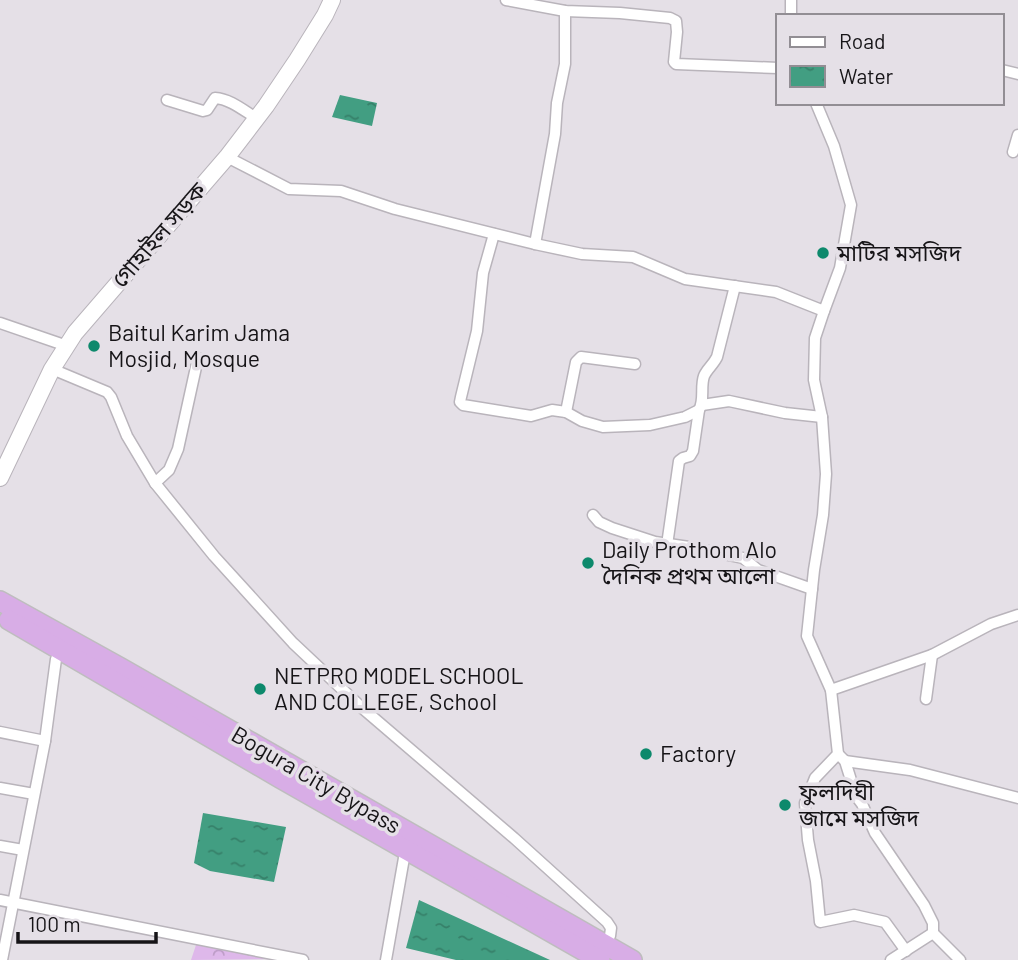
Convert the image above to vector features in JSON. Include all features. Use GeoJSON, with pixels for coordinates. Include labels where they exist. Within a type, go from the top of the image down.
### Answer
{"type":"FeatureCollection","features":[{"type":"Feature","properties":{"kind":"highway","name":"Bogura City Bypass"},"geometry":{"type":"LineString","coordinates":[[0,601],[632,960]]}},
{"type":"Feature","properties":{"kind":"highway","name":"Bogura City Bypass"},"geometry":{"type":"LineString","coordinates":[[0,615],[600,960]]}},
{"type":"Feature","properties":{"kind":"main road","name":"গোহাইল সড়ক"},"geometry":{"type":"LineString","coordinates":[[0,478],[52,369],[75,333],[227,157],[297,60],[332,0]]}},
{"type":"Feature","properties":{"kind":"street"},"geometry":{"type":"LineString","coordinates":[[506,0],[565,11],[620,13],[670,19],[676,21],[676,64],[776,68]]}},
{"type":"Feature","properties":{"kind":"street"},"geometry":{"type":"LineString","coordinates":[[535,244],[565,64],[565,11]]}},
{"type":"Feature","properties":{"kind":"street"},"geometry":{"type":"LineString","coordinates":[[167,100],[202,111],[207,110],[215,98],[219,98],[256,118]]}},
{"type":"Feature","properties":{"kind":"street"},"geometry":{"type":"LineString","coordinates":[[817,105],[834,146],[851,205],[841,268],[815,338],[814,380],[822,417],[826,474],[807,636],[831,690],[841,758],[856,796],[875,833],[924,905],[933,923],[933,933],[960,960]]}},
{"type":"Feature","properties":{"kind":"street"},"geometry":{"type":"LineString","coordinates":[[1013,152],[1018,135]]}},
{"type":"Feature","properties":{"kind":"street"},"geometry":{"type":"LineString","coordinates":[[227,157],[289,189],[341,191],[395,209],[535,244],[582,254],[633,257],[685,279],[776,292],[824,311]]}},
{"type":"Feature","properties":{"kind":"street"},"geometry":{"type":"LineString","coordinates":[[494,234],[484,273],[477,331],[460,402],[463,405],[531,416],[552,410],[566,412],[582,421],[603,427],[650,425],[685,417],[700,407],[729,401],[785,413],[822,417]]}},
{"type":"Feature","properties":{"kind":"street"},"geometry":{"type":"LineString","coordinates":[[667,545],[679,461],[690,456],[693,451],[704,378],[716,357],[735,286]]}},
{"type":"Feature","properties":{"kind":"street"},"geometry":{"type":"LineString","coordinates":[[0,323],[67,345]]}},
{"type":"Feature","properties":{"kind":"street"},"geometry":{"type":"LineString","coordinates":[[566,412],[576,362],[581,357],[635,364]]}},
{"type":"Feature","properties":{"kind":"street"},"geometry":{"type":"LineString","coordinates":[[155,483],[169,470],[178,449],[198,358]]}},
{"type":"Feature","properties":{"kind":"street"},"geometry":{"type":"LineString","coordinates":[[52,369],[107,392],[127,436],[155,483],[214,556],[293,643],[361,707],[590,906],[611,928],[610,936]]}},
{"type":"Feature","properties":{"kind":"street"},"geometry":{"type":"LineString","coordinates":[[593,515],[599,522],[631,535],[667,545],[743,558],[758,570],[812,589]]}},
{"type":"Feature","properties":{"kind":"street"},"geometry":{"type":"LineString","coordinates":[[831,690],[932,654],[991,624],[1018,615]]}},
{"type":"Feature","properties":{"kind":"street"},"geometry":{"type":"LineString","coordinates":[[926,699],[932,654]]}},
{"type":"Feature","properties":{"kind":"street"},"geometry":{"type":"LineString","coordinates":[[1,958],[45,741],[56,659]]}},
{"type":"Feature","properties":{"kind":"street"},"geometry":{"type":"LineString","coordinates":[[0,732],[45,741]]}},
{"type":"Feature","properties":{"kind":"street"},"geometry":{"type":"LineString","coordinates":[[906,951],[885,922],[854,915],[820,922],[808,840],[806,803],[816,778],[841,758],[911,770],[1018,798]]}},
{"type":"Feature","properties":{"kind":"street"},"geometry":{"type":"LineString","coordinates":[[0,788],[34,794]]}},
{"type":"Feature","properties":{"kind":"street"},"geometry":{"type":"LineString","coordinates":[[0,846],[23,850]]}},
{"type":"Feature","properties":{"kind":"street"},"geometry":{"type":"LineString","coordinates":[[386,960],[404,858]]}},
{"type":"Feature","properties":{"kind":"street"},"geometry":{"type":"LineString","coordinates":[[0,900],[303,960]]}},
{"type":"Feature","properties":{"kind":"street"},"geometry":{"type":"LineString","coordinates":[[891,960],[933,933]]}},
{"type":"Feature","properties":{"kind":"green space"},"geometry":{"type":"Polygon","coordinates":[[[197,942],[275,959],[191,960],[197,942]]]}},
{"type":"Feature","properties":{"kind":"water"},"geometry":{"type":"Polygon","coordinates":[[[340,95],[377,103],[372,126],[332,117],[340,95]]]}},
{"type":"Feature","properties":{"kind":"water"},"geometry":{"type":"Polygon","coordinates":[[[203,813],[286,827],[274,882],[210,871],[194,863],[203,813]]]}},
{"type":"Feature","properties":{"kind":"water"},"geometry":{"type":"Polygon","coordinates":[[[419,900],[550,960],[456,960],[406,948],[419,900]]]}},
{"type":"Feature","properties":{"kind":"place","name":"মাটির মসজিদ"},"geometry":{"type":"Point","coordinates":[823,253]}},
{"type":"Feature","properties":{"kind":"place","name":"Baitul Karim Jama Mosjid, Mosque"},"geometry":{"type":"Point","coordinates":[94,346]}},
{"type":"Feature","properties":{"kind":"place","name":"Daily Prothom Alo দৈনিক প্রথম আলো"},"geometry":{"type":"Point","coordinates":[588,563]}},
{"type":"Feature","properties":{"kind":"place","name":"NETPRO MODEL SCHOOL AND COLLEGE, School"},"geometry":{"type":"Point","coordinates":[260,689]}},
{"type":"Feature","properties":{"kind":"place","name":"Factory"},"geometry":{"type":"Point","coordinates":[646,754]}},
{"type":"Feature","properties":{"kind":"place","name":"ফুলদিঘী জামে মসজিদ"},"geometry":{"type":"Point","coordinates":[785,805]}}]}
